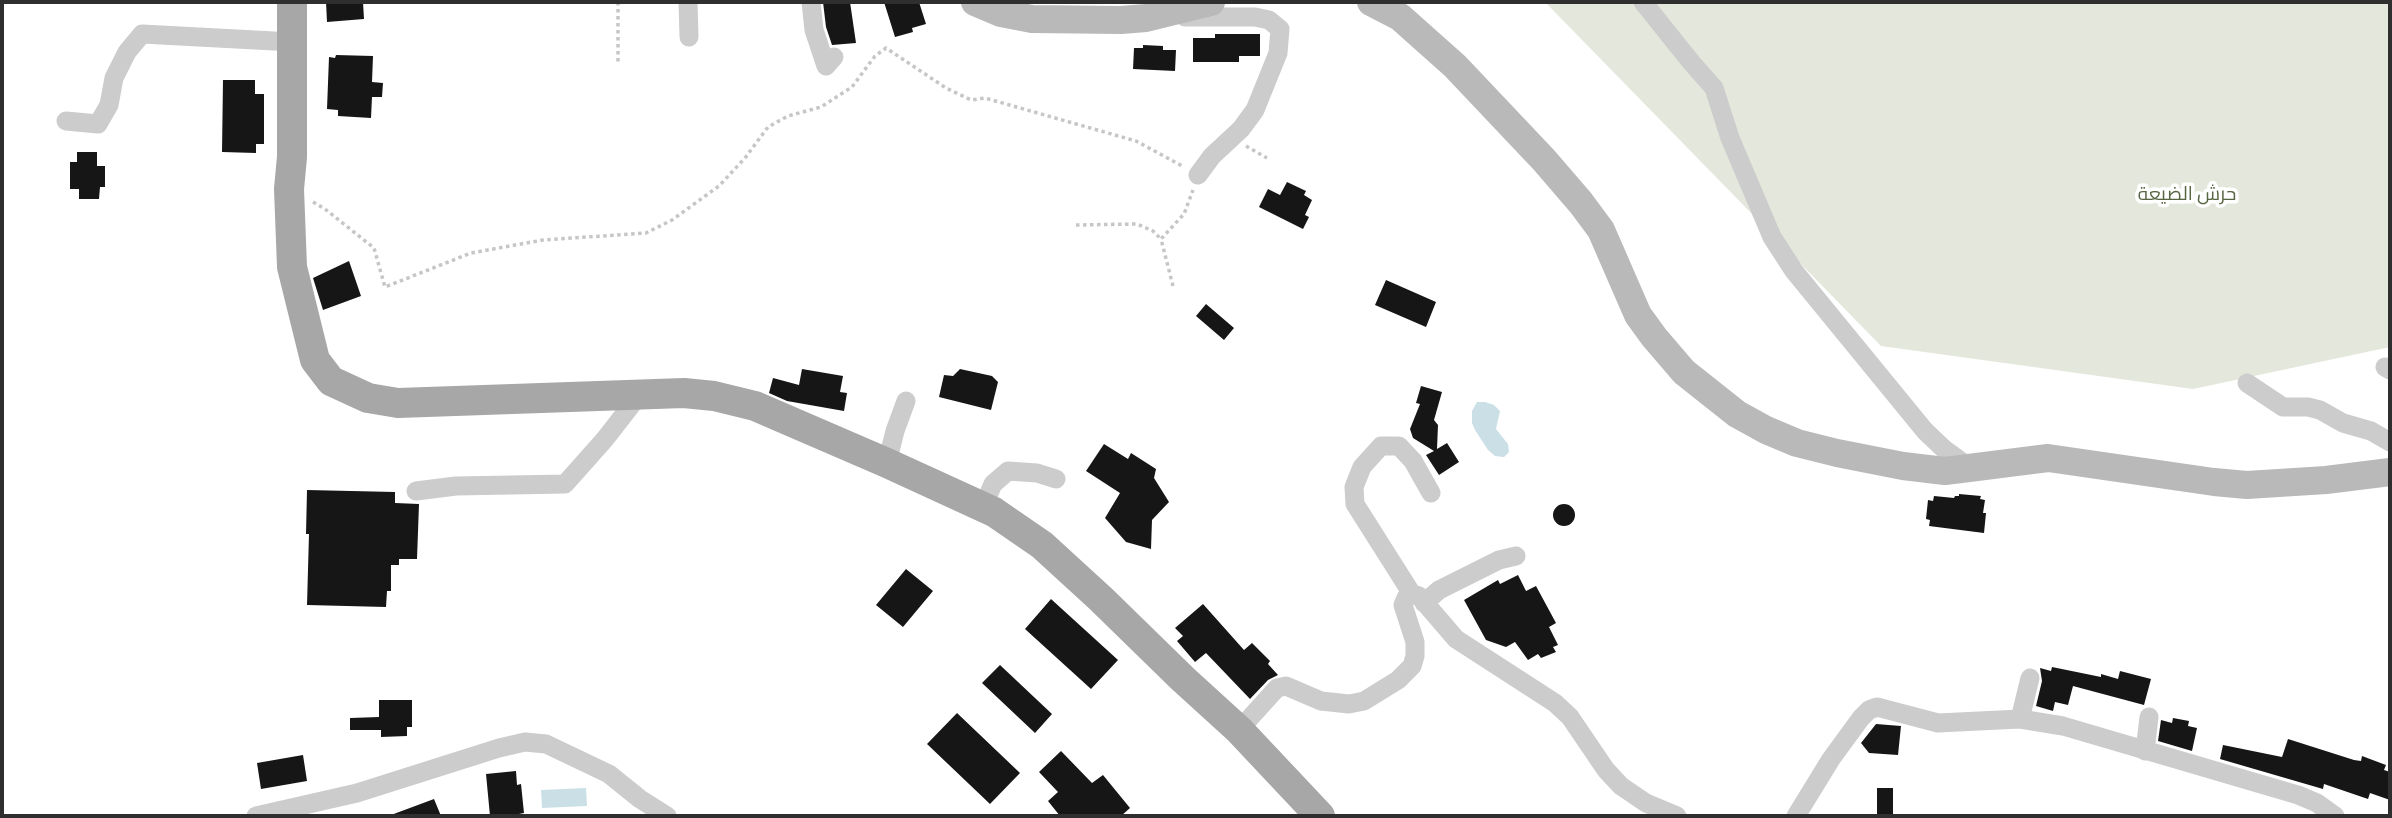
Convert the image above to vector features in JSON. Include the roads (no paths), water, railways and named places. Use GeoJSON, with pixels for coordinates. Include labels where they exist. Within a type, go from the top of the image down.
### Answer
{"type":"FeatureCollection","features":[{"type":"Feature","properties":{"kind":"main road"},"geometry":{"type":"LineString","coordinates":[[292,2],[289,189],[292,267],[314,360],[331,381],[368,398],[398,403],[640,394],[704,395],[755,406],[887,463],[983,507],[1042,545],[1239,730],[1320,816]]}},
{"type":"Feature","properties":{"kind":"street"},"geometry":{"type":"LineString","coordinates":[[688,2],[689,37]]}},
{"type":"Feature","properties":{"kind":"street"},"geometry":{"type":"LineString","coordinates":[[811,2],[814,30],[826,66],[834,57]]}},
{"type":"Feature","properties":{"kind":"street"},"geometry":{"type":"LineString","coordinates":[[975,2],[1001,13],[1032,19],[1255,17],[1269,20],[1280,29],[1278,53],[1255,110],[1198,175]]}},
{"type":"Feature","properties":{"kind":"street"},"geometry":{"type":"LineString","coordinates":[[1146,18],[1211,2]]}},
{"type":"Feature","properties":{"kind":"street"},"geometry":{"type":"LineString","coordinates":[[1371,2],[1400,17],[1455,66],[1574,194],[1601,230],[1638,315],[1684,372],[1737,414],[1766,430],[1797,443],[1903,467],[1945,471],[2048,458],[2247,485],[2390,472]]}},
{"type":"Feature","properties":{"kind":"street"},"geometry":{"type":"LineString","coordinates":[[1643,2],[1714,88],[1730,138],[1772,237],[1794,271],[1866,356],[1917,422],[1944,449],[1970,468]]}},
{"type":"Feature","properties":{"kind":"street"},"geometry":{"type":"LineString","coordinates":[[66,121],[99,124],[109,105],[114,78],[127,52],[142,34],[293,42]]}},
{"type":"Feature","properties":{"kind":"street"},"geometry":{"type":"LineString","coordinates":[[2247,383],[2283,407],[2320,410],[2343,423],[2371,431],[2390,442]]}},
{"type":"Feature","properties":{"kind":"street"},"geometry":{"type":"LineString","coordinates":[[416,491],[456,486],[565,484],[640,394]]}},
{"type":"Feature","properties":{"kind":"street"},"geometry":{"type":"LineString","coordinates":[[887,463],[906,401]]}},
{"type":"Feature","properties":{"kind":"street"},"geometry":{"type":"LineString","coordinates":[[1431,494],[1413,461],[1399,446],[1381,446],[1362,467],[1354,487],[1354,504],[1418,598],[1456,639],[1555,703],[1570,717],[1606,770],[1621,786],[1646,803],[1677,816]]}},
{"type":"Feature","properties":{"kind":"street"},"geometry":{"type":"LineString","coordinates":[[983,507],[993,484],[1009,471],[1037,473],[1056,479]]}},
{"type":"Feature","properties":{"kind":"street"},"geometry":{"type":"LineString","coordinates":[[1239,730],[1277,688],[1286,686],[1321,701],[1349,704],[1364,701],[1398,680],[1412,666],[1415,656],[1415,642],[1403,605],[1499,560],[1516,556]]}},
{"type":"Feature","properties":{"kind":"street"},"geometry":{"type":"LineString","coordinates":[[2020,719],[2031,678]]}},
{"type":"Feature","properties":{"kind":"street"},"geometry":{"type":"LineString","coordinates":[[1796,816],[1831,759],[1869,710],[1877,707],[1938,723],[2020,719],[2063,726],[2145,751],[2208,760],[2266,775],[2335,816]]}},
{"type":"Feature","properties":{"kind":"street"},"geometry":{"type":"LineString","coordinates":[[2145,751],[2149,717]]}},
{"type":"Feature","properties":{"kind":"street"},"geometry":{"type":"LineString","coordinates":[[256,816],[357,793],[499,748],[525,743],[546,744],[609,774],[667,816]]}},
{"type":"Feature","properties":{"kind":"water"},"geometry":{"type":"Polygon","coordinates":[[[1477,402],[1494,405],[1500,411],[1496,429],[1508,444],[1509,452],[1504,457],[1495,456],[1488,450],[1475,430],[1472,411],[1477,402]]]}},
{"type":"Feature","properties":{"kind":"water"},"geometry":{"type":"Polygon","coordinates":[[[586,788],[587,806],[542,808],[541,790],[586,788]]]}},
{"type":"Feature","properties":{"kind":"park label","name":"حرش الضيعة"},"geometry":{"type":"Point","coordinates":[2187,194]}}]}
